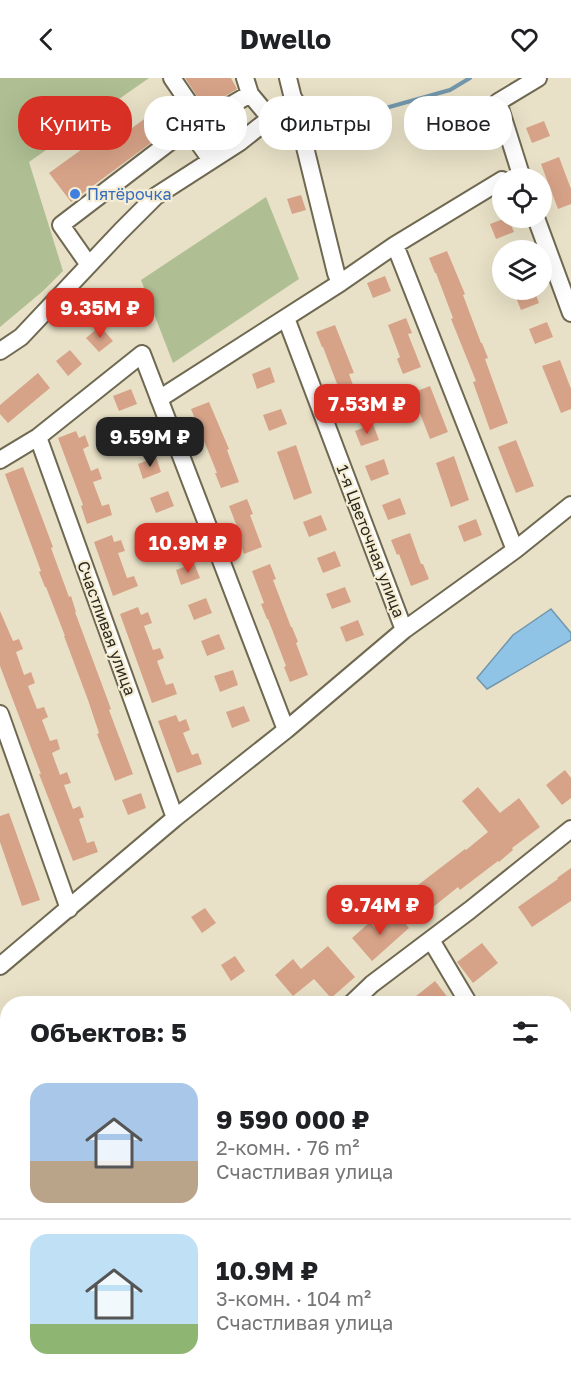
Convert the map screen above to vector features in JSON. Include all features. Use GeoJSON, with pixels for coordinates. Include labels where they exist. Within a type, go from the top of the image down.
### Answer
{"type":"FeatureCollection","features":[{"type":"Feature","properties":{"kind":"street"},"geometry":{"type":"LineString","coordinates":[[172,78],[181,96]]}},
{"type":"Feature","properties":{"kind":"street"},"geometry":{"type":"LineString","coordinates":[[288,78],[293,96]]}},
{"type":"Feature","properties":{"kind":"street"},"geometry":{"type":"LineString","coordinates":[[510,168],[498,102],[538,78]]}},
{"type":"Feature","properties":{"kind":"street"},"geometry":{"type":"LineString","coordinates":[[234,96],[248,86],[259,102]]}},
{"type":"Feature","properties":{"kind":"street"},"geometry":{"type":"LineString","coordinates":[[0,351],[21,337],[156,196],[240,142],[259,127]]}},
{"type":"Feature","properties":{"kind":"street"},"geometry":{"type":"LineString","coordinates":[[89,265],[61,225],[162,150]]}},
{"type":"Feature","properties":{"kind":"street"},"geometry":{"type":"LineString","coordinates":[[206,150],[211,160]]}},
{"type":"Feature","properties":{"kind":"street"},"geometry":{"type":"LineString","coordinates":[[306,150],[340,283]]}},
{"type":"Feature","properties":{"kind":"street"},"geometry":{"type":"LineString","coordinates":[[159,399],[395,245],[492,189]]}},
{"type":"Feature","properties":{"kind":"street"},"geometry":{"type":"LineString","coordinates":[[540,228],[571,313]]}},
{"type":"Feature","properties":{"kind":"street"},"geometry":{"type":"LineString","coordinates":[[395,245],[515,550]]}},
{"type":"Feature","properties":{"kind":"street","name":"1-я Цветочная улица"},"geometry":{"type":"LineString","coordinates":[[286,318],[404,630]]}},
{"type":"Feature","properties":{"kind":"street"},"geometry":{"type":"LineString","coordinates":[[0,460],[38,437],[142,354],[286,730]]}},
{"type":"Feature","properties":{"kind":"street","name":"Счастливая улица"},"geometry":{"type":"LineString","coordinates":[[38,437],[175,818]]}},
{"type":"Feature","properties":{"kind":"street"},"geometry":{"type":"LineString","coordinates":[[0,966],[175,818],[286,730],[404,630],[515,550],[571,505]]}},
{"type":"Feature","properties":{"kind":"street"},"geometry":{"type":"LineString","coordinates":[[0,714],[69,909]]}},
{"type":"Feature","properties":{"kind":"street"},"geometry":{"type":"LineString","coordinates":[[359,996],[571,829]]}},
{"type":"Feature","properties":{"kind":"street"},"geometry":{"type":"LineString","coordinates":[[431,940],[464,996]]}},
{"type":"Feature","properties":{"kind":"green space"},"geometry":{"type":"Polygon","coordinates":[[[0,78],[149,78],[123,96],[18,96],[18,150],[46,150],[29,162],[63,271],[0,327],[0,78]]]}},
{"type":"Feature","properties":{"kind":"green space"},"geometry":{"type":"Polygon","coordinates":[[[266,197],[299,279],[173,363],[141,280],[266,197]]]}},
{"type":"Feature","properties":{"kind":"water"},"geometry":{"type":"Polygon","coordinates":[[[551,609],[571,633],[571,640],[487,689],[477,678],[513,635],[551,609]]]}},
{"type":"Feature","properties":{"kind":"building"},"geometry":{"type":"Polygon","coordinates":[[[185,78],[231,78],[237,89],[225,96],[197,96],[185,78]]]}},
{"type":"Feature","properties":{"kind":"building"},"geometry":{"type":"Polygon","coordinates":[[[144,119],[144,148],[71,202],[49,173],[81,150],[132,150],[132,128],[144,119]]]}},
{"type":"Feature","properties":{"kind":"building"},"geometry":{"type":"Polygon","coordinates":[[[544,121],[550,136],[532,143],[526,128],[544,121]]]}},
{"type":"Feature","properties":{"kind":"building"},"geometry":{"type":"Polygon","coordinates":[[[559,157],[571,189],[571,204],[558,209],[552,193],[552,168],[543,168],[541,164],[559,157]]]}},
{"type":"Feature","properties":{"kind":"building"},"geometry":{"type":"Polygon","coordinates":[[[301,195],[306,210],[292,214],[287,199],[301,195]]]}},
{"type":"Feature","properties":{"kind":"building"},"geometry":{"type":"Polygon","coordinates":[[[492,223],[492,228],[512,228],[514,232],[496,239],[490,224],[492,223]]]}},
{"type":"Feature","properties":{"kind":"building"},"geometry":{"type":"Polygon","coordinates":[[[447,251],[488,358],[485,359],[508,423],[490,430],[473,382],[476,381],[429,258],[447,251]]]}},
{"type":"Feature","properties":{"kind":"building"},"geometry":{"type":"Polygon","coordinates":[[[385,276],[391,291],[373,298],[367,283],[385,276]]]}},
{"type":"Feature","properties":{"kind":"building"},"geometry":{"type":"Polygon","coordinates":[[[517,300],[538,300],[539,303],[521,310],[517,300]]]}},
{"type":"Feature","properties":{"kind":"building"},"geometry":{"type":"Polygon","coordinates":[[[406,318],[412,333],[408,334],[421,367],[403,374],[397,359],[400,357],[388,325],[406,318]]]}},
{"type":"Feature","properties":{"kind":"building"},"geometry":{"type":"Polygon","coordinates":[[[547,322],[553,337],[535,344],[529,329],[547,322]]]}},
{"type":"Feature","properties":{"kind":"building"},"geometry":{"type":"Polygon","coordinates":[[[335,325],[354,373],[349,374],[361,407],[343,414],[338,399],[342,397],[316,332],[335,325]]]}},
{"type":"Feature","properties":{"kind":"building"},"geometry":{"type":"Polygon","coordinates":[[[100,326],[113,341],[99,352],[86,338],[100,326]]]}},
{"type":"Feature","properties":{"kind":"building"},"geometry":{"type":"Polygon","coordinates":[[[70,350],[82,364],[68,376],[56,361],[70,350]]]}},
{"type":"Feature","properties":{"kind":"building"},"geometry":{"type":"Polygon","coordinates":[[[560,360],[571,389],[571,409],[561,413],[542,366],[560,360]]]}},
{"type":"Feature","properties":{"kind":"building"},"geometry":{"type":"Polygon","coordinates":[[[270,367],[275,382],[257,389],[252,374],[270,367]]]}},
{"type":"Feature","properties":{"kind":"building"},"geometry":{"type":"Polygon","coordinates":[[[38,373],[50,388],[8,423],[0,414],[0,405],[38,373]]]}},
{"type":"Feature","properties":{"kind":"building"},"geometry":{"type":"Polygon","coordinates":[[[430,386],[448,432],[430,439],[412,393],[430,386]]]}},
{"type":"Feature","properties":{"kind":"building"},"geometry":{"type":"Polygon","coordinates":[[[131,389],[137,404],[119,411],[113,396],[131,389]]]}},
{"type":"Feature","properties":{"kind":"building"},"geometry":{"type":"Polygon","coordinates":[[[209,402],[229,449],[227,450],[239,482],[221,488],[191,409],[209,402]]]}},
{"type":"Feature","properties":{"kind":"building"},"geometry":{"type":"Polygon","coordinates":[[[281,409],[287,424],[269,431],[263,415],[281,409]]]}},
{"type":"Feature","properties":{"kind":"building"},"geometry":{"type":"Polygon","coordinates":[[[144,423],[149,438],[131,445],[126,430],[144,423]]]}},
{"type":"Feature","properties":{"kind":"building"},"geometry":{"type":"Polygon","coordinates":[[[373,424],[379,440],[361,446],[355,431],[373,424]]]}},
{"type":"Feature","properties":{"kind":"building"},"geometry":{"type":"Polygon","coordinates":[[[76,431],[79,438],[85,435],[89,446],[83,449],[91,471],[98,468],[102,479],[93,482],[102,506],[109,504],[112,515],[87,524],[81,506],[83,505],[58,438],[76,431]]]}},
{"type":"Feature","properties":{"kind":"building"},"geometry":{"type":"Polygon","coordinates":[[[516,440],[534,486],[516,493],[498,447],[516,440]]]}},
{"type":"Feature","properties":{"kind":"building"},"geometry":{"type":"Polygon","coordinates":[[[296,445],[312,493],[294,500],[277,452],[296,445]]]}},
{"type":"Feature","properties":{"kind":"building"},"geometry":{"type":"Polygon","coordinates":[[[454,456],[469,500],[451,507],[436,463],[454,456]]]}},
{"type":"Feature","properties":{"kind":"building"},"geometry":{"type":"Polygon","coordinates":[[[156,457],[161,472],[143,479],[138,464],[156,457]]]}},
{"type":"Feature","properties":{"kind":"building"},"geometry":{"type":"Polygon","coordinates":[[[384,459],[389,474],[371,481],[365,466],[384,459]]]}},
{"type":"Feature","properties":{"kind":"building"},"geometry":{"type":"Polygon","coordinates":[[[23,467],[133,774],[115,781],[97,734],[99,733],[88,700],[39,572],[41,571],[5,474],[23,467]]]}},
{"type":"Feature","properties":{"kind":"building"},"geometry":{"type":"Polygon","coordinates":[[[168,491],[174,506],[156,513],[150,498],[168,491]]]}},
{"type":"Feature","properties":{"kind":"building"},"geometry":{"type":"Polygon","coordinates":[[[400,498],[406,514],[388,520],[382,505],[400,498]]]}},
{"type":"Feature","properties":{"kind":"building"},"geometry":{"type":"Polygon","coordinates":[[[247,499],[253,514],[250,515],[262,547],[244,554],[238,538],[241,537],[229,506],[247,499]]]}},
{"type":"Feature","properties":{"kind":"building"},"geometry":{"type":"Polygon","coordinates":[[[321,515],[327,530],[309,537],[303,522],[321,515]]]}},
{"type":"Feature","properties":{"kind":"building"},"geometry":{"type":"Polygon","coordinates":[[[476,519],[482,535],[464,542],[458,526],[476,519]]]}},
{"type":"Feature","properties":{"kind":"building"},"geometry":{"type":"Polygon","coordinates":[[[181,527],[186,543],[168,549],[162,534],[181,527]]]}},
{"type":"Feature","properties":{"kind":"building"},"geometry":{"type":"Polygon","coordinates":[[[410,533],[429,579],[411,586],[391,540],[410,533]]]}},
{"type":"Feature","properties":{"kind":"building"},"geometry":{"type":"Polygon","coordinates":[[[112,535],[114,542],[121,540],[125,551],[118,553],[127,578],[134,576],[138,586],[113,596],[94,542],[112,535]]]}},
{"type":"Feature","properties":{"kind":"building"},"geometry":{"type":"Polygon","coordinates":[[[335,551],[341,566],[323,573],[317,558],[335,551]]]}},
{"type":"Feature","properties":{"kind":"building"},"geometry":{"type":"Polygon","coordinates":[[[194,563],[200,578],[181,585],[176,570],[194,563]]]}},
{"type":"Feature","properties":{"kind":"building"},"geometry":{"type":"Polygon","coordinates":[[[270,564],[276,579],[273,580],[298,642],[296,643],[308,675],[290,682],[284,667],[286,666],[261,604],[264,603],[252,571],[270,564]]]}},
{"type":"Feature","properties":{"kind":"building"},"geometry":{"type":"Polygon","coordinates":[[[345,587],[351,602],[332,609],[326,594],[345,587]]]}},
{"type":"Feature","properties":{"kind":"building"},"geometry":{"type":"Polygon","coordinates":[[[206,598],[212,613],[194,620],[188,605],[206,598]]]}},
{"type":"Feature","properties":{"kind":"building"},"geometry":{"type":"Polygon","coordinates":[[[138,607],[141,615],[148,612],[152,623],[144,626],[153,650],[160,648],[164,658],[157,661],[166,685],[173,683],[177,694],[152,703],[120,614],[138,607]]]}},
{"type":"Feature","properties":{"kind":"building"},"geometry":{"type":"Polygon","coordinates":[[[0,611],[13,641],[19,639],[23,649],[16,652],[24,675],[31,672],[35,683],[28,686],[37,709],[44,707],[48,717],[42,720],[50,741],[57,739],[60,749],[52,753],[60,775],[67,772],[71,783],[64,785],[73,809],[80,806],[84,817],[79,819],[87,843],[94,841],[98,852],[73,861],[0,666],[0,611]]]}},
{"type":"Feature","properties":{"kind":"building"},"geometry":{"type":"Polygon","coordinates":[[[358,620],[364,635],[346,642],[340,627],[358,620]]]}},
{"type":"Feature","properties":{"kind":"building"},"geometry":{"type":"Polygon","coordinates":[[[219,634],[225,649],[207,656],[201,641],[219,634]]]}},
{"type":"Feature","properties":{"kind":"building"},"geometry":{"type":"Polygon","coordinates":[[[233,670],[238,685],[220,692],[214,676],[233,670]]]}},
{"type":"Feature","properties":{"kind":"building"},"geometry":{"type":"Polygon","coordinates":[[[244,706],[250,721],[232,728],[226,712],[244,706]]]}},
{"type":"Feature","properties":{"kind":"building"},"geometry":{"type":"Polygon","coordinates":[[[176,715],[179,722],[186,719],[190,730],[183,733],[192,755],[198,753],[202,764],[177,773],[158,721],[176,715]]]}},
{"type":"Feature","properties":{"kind":"building"},"geometry":{"type":"Polygon","coordinates":[[[565,770],[571,778],[571,798],[562,805],[546,785],[565,770]]]}},
{"type":"Feature","properties":{"kind":"building"},"geometry":{"type":"Polygon","coordinates":[[[478,787],[500,813],[519,798],[540,827],[512,848],[513,850],[499,862],[460,890],[458,887],[422,916],[405,895],[488,832],[462,801],[478,787]]]}},
{"type":"Feature","properties":{"kind":"building"},"geometry":{"type":"Polygon","coordinates":[[[141,793],[146,808],[128,815],[122,800],[141,793]]]}},
{"type":"Feature","properties":{"kind":"building"},"geometry":{"type":"Polygon","coordinates":[[[9,813],[40,900],[22,906],[0,842],[0,816],[9,813]]]}},
{"type":"Feature","properties":{"kind":"building"},"geometry":{"type":"Polygon","coordinates":[[[571,868],[571,901],[532,927],[518,907],[571,868]]]}},
{"type":"Feature","properties":{"kind":"building"},"geometry":{"type":"Polygon","coordinates":[[[205,908],[216,923],[202,933],[191,917],[205,908]]]}},
{"type":"Feature","properties":{"kind":"building"},"geometry":{"type":"Polygon","coordinates":[[[395,911],[409,928],[372,961],[352,938],[370,922],[375,928],[395,911]]]}},
{"type":"Feature","properties":{"kind":"building"},"geometry":{"type":"Polygon","coordinates":[[[482,943],[498,963],[473,983],[457,962],[482,943]]]}},
{"type":"Feature","properties":{"kind":"building"},"geometry":{"type":"Polygon","coordinates":[[[328,946],[355,977],[333,996],[329,996],[314,979],[293,996],[275,975],[293,959],[301,969],[328,946]]]}},
{"type":"Feature","properties":{"kind":"building"},"geometry":{"type":"Polygon","coordinates":[[[235,956],[245,971],[231,981],[221,965],[235,956]]]}},
{"type":"Feature","properties":{"kind":"building"},"geometry":{"type":"Polygon","coordinates":[[[435,981],[447,996],[416,996],[435,981]]]}},
{"type":"Feature","properties":{"kind":"waterway"},"geometry":{"type":"LineString","coordinates":[[392,106],[450,90],[470,78]]}},
{"type":"Feature","properties":{"kind":"place","name":"Пятёрочка"},"geometry":{"type":"Point","coordinates":[75,194]}}]}
